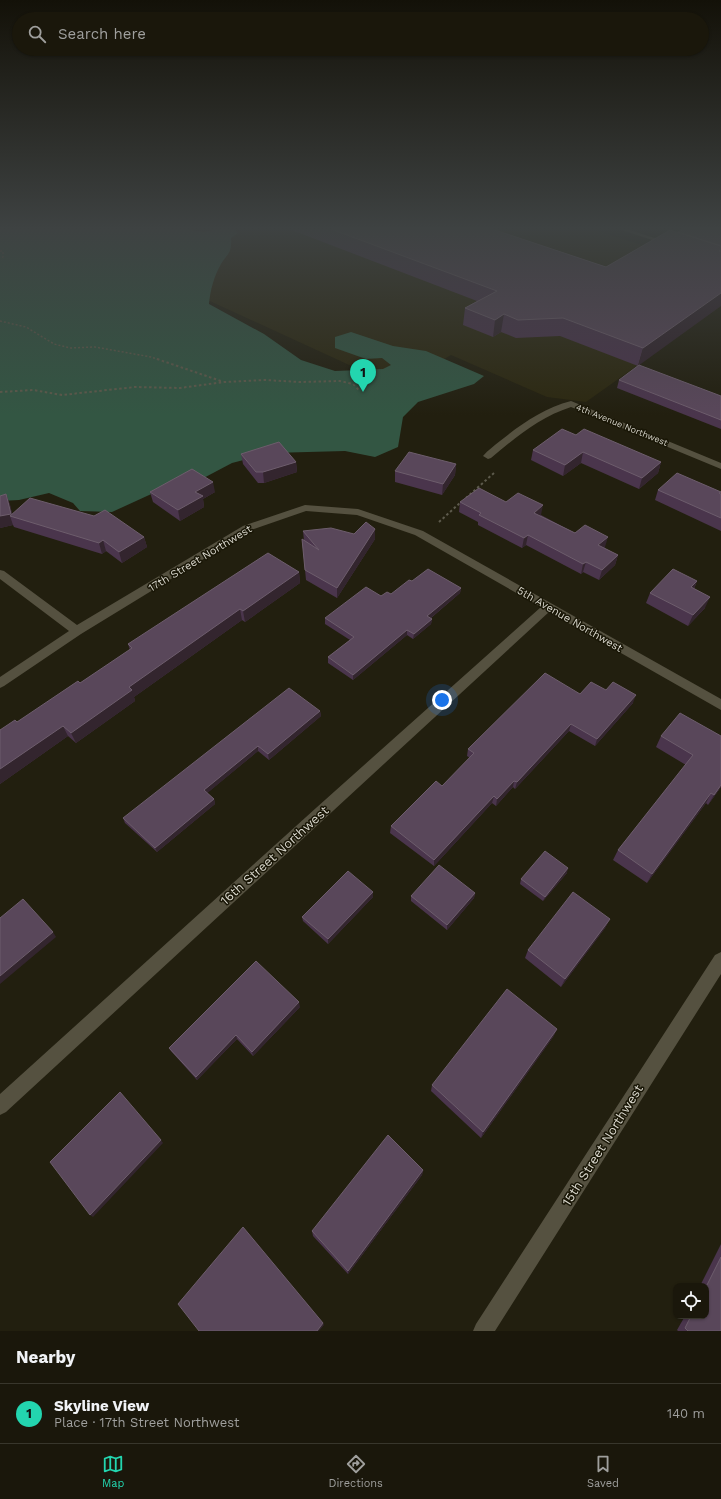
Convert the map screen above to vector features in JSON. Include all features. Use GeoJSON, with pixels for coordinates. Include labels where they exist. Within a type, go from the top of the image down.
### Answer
{"type":"FeatureCollection","features":[{"type":"Feature","properties":{"kind":"street","name":"4th Avenue Northwest"},"geometry":{"type":"LineString","coordinates":[[488,456],[518,430],[554,409],[571,404],[721,466]]}},
{"type":"Feature","properties":{"kind":"street","name":"17th Street Northwest"},"geometry":{"type":"LineString","coordinates":[[0,683],[78,631],[247,528],[305,508],[358,512],[419,532]]}},
{"type":"Feature","properties":{"kind":"street","name":"5th Avenue Northwest"},"geometry":{"type":"LineString","coordinates":[[419,532],[721,705]]}},
{"type":"Feature","properties":{"kind":"street"},"geometry":{"type":"LineString","coordinates":[[0,574],[78,631]]}},
{"type":"Feature","properties":{"kind":"street","name":"16th Street Northwest"},"geometry":{"type":"LineString","coordinates":[[0,1106],[315,817],[549,606]]}},
{"type":"Feature","properties":{"kind":"street","name":"15th Street Northwest"},"geometry":{"type":"LineString","coordinates":[[483,1331],[721,960]]}},
{"type":"Feature","properties":{"kind":"path"},"geometry":{"type":"LineString","coordinates":[[0,322],[26,327],[54,344],[70,348],[95,347],[151,357],[224,382]]}},
{"type":"Feature","properties":{"kind":"path"},"geometry":{"type":"LineString","coordinates":[[0,392],[33,390],[69,394],[135,387],[180,388],[224,382],[266,380],[300,382],[340,381],[353,384],[360,391]]}},
{"type":"Feature","properties":{"kind":"path"},"geometry":{"type":"LineString","coordinates":[[440,522],[497,469]]}},
{"type":"Feature","properties":{"kind":"shaded area"},"geometry":{"type":"Polygon","coordinates":[[[188,291],[721,291],[721,306],[586,402],[547,397],[451,355],[397,387],[188,291]]]}},
{"type":"Feature","properties":{"kind":"green space"},"geometry":{"type":"Polygon","coordinates":[[[0,291],[211,291],[209,304],[264,334],[301,360],[335,371],[383,369],[391,365],[382,358],[366,359],[335,348],[335,337],[351,332],[393,346],[426,351],[484,376],[474,384],[418,402],[403,417],[398,447],[375,457],[345,451],[271,453],[232,463],[196,482],[171,485],[112,512],[80,511],[73,503],[49,493],[19,500],[0,501],[0,291]]]}},
{"type":"Feature","properties":{"kind":"building"},"geometry":{"type":"Polygon","coordinates":[[[497,291],[721,291],[721,293],[643,348],[563,318],[518,320],[504,314],[495,320],[465,308],[497,291]]]}},
{"type":"Feature","properties":{"kind":"building"},"geometry":{"type":"Polygon","coordinates":[[[639,365],[721,396],[721,420],[619,380],[639,365]]]}},
{"type":"Feature","properties":{"kind":"building"},"geometry":{"type":"Polygon","coordinates":[[[562,429],[576,435],[584,429],[661,462],[642,478],[583,452],[565,465],[533,450],[562,429]]]}},
{"type":"Feature","properties":{"kind":"building"},"geometry":{"type":"Polygon","coordinates":[[[279,442],[296,462],[263,472],[256,472],[241,454],[279,442]]]}},
{"type":"Feature","properties":{"kind":"building"},"geometry":{"type":"Polygon","coordinates":[[[409,452],[456,464],[443,484],[395,471],[409,452]]]}},
{"type":"Feature","properties":{"kind":"building"},"geometry":{"type":"Polygon","coordinates":[[[192,469],[213,482],[195,492],[203,496],[178,510],[150,492],[192,469]]]}},
{"type":"Feature","properties":{"kind":"building"},"geometry":{"type":"Polygon","coordinates":[[[677,473],[721,492],[719,493],[721,494],[721,518],[658,490],[677,473]]]}},
{"type":"Feature","properties":{"kind":"building"},"geometry":{"type":"Polygon","coordinates":[[[479,488],[506,502],[518,493],[543,505],[534,513],[575,533],[585,525],[608,537],[598,545],[618,555],[602,570],[586,562],[583,564],[528,535],[524,538],[479,515],[481,513],[460,502],[479,488]]]}},
{"type":"Feature","properties":{"kind":"building"},"geometry":{"type":"Polygon","coordinates":[[[6,494],[11,514],[0,516],[0,496],[6,494]]]}},
{"type":"Feature","properties":{"kind":"building"},"geometry":{"type":"Polygon","coordinates":[[[30,498],[94,516],[105,510],[144,537],[119,552],[103,540],[99,543],[10,516],[30,498]]]}},
{"type":"Feature","properties":{"kind":"building"},"geometry":{"type":"Polygon","coordinates":[[[366,522],[375,529],[337,588],[305,570],[302,539],[319,550],[303,531],[331,528],[354,534],[366,522]]]}},
{"type":"Feature","properties":{"kind":"building"},"geometry":{"type":"Polygon","coordinates":[[[268,553],[299,572],[243,611],[240,609],[129,687],[132,690],[71,733],[63,726],[0,769],[0,730],[15,720],[17,722],[78,681],[80,683],[132,648],[128,644],[268,553]]]}},
{"type":"Feature","properties":{"kind":"building"},"geometry":{"type":"Polygon","coordinates":[[[428,569],[461,588],[427,616],[432,619],[414,634],[407,630],[353,675],[328,657],[354,637],[325,618],[366,587],[381,596],[387,592],[391,594],[409,580],[412,581],[428,569]]]}},
{"type":"Feature","properties":{"kind":"building"},"geometry":{"type":"Polygon","coordinates":[[[673,569],[697,581],[691,587],[710,597],[693,615],[650,593],[673,569]]]}},
{"type":"Feature","properties":{"kind":"building"},"geometry":{"type":"Polygon","coordinates":[[[545,673],[580,694],[591,682],[606,690],[613,682],[636,695],[597,739],[571,724],[517,782],[514,781],[497,799],[494,796],[434,860],[391,826],[436,781],[442,786],[474,753],[468,749],[545,673]]]}},
{"type":"Feature","properties":{"kind":"building"},"geometry":{"type":"Polygon","coordinates":[[[289,688],[320,711],[268,754],[258,746],[204,790],[214,799],[155,848],[123,818],[289,688]]]}},
{"type":"Feature","properties":{"kind":"building"},"geometry":{"type":"Polygon","coordinates":[[[680,713],[721,736],[721,785],[714,795],[711,793],[652,874],[618,850],[693,755],[661,736],[680,713]]]}},
{"type":"Feature","properties":{"kind":"building"},"geometry":{"type":"Polygon","coordinates":[[[545,851],[568,868],[545,897],[521,879],[545,851]]]}},
{"type":"Feature","properties":{"kind":"building"},"geometry":{"type":"Polygon","coordinates":[[[439,865],[475,893],[447,925],[411,896],[439,865]]]}},
{"type":"Feature","properties":{"kind":"building"},"geometry":{"type":"Polygon","coordinates":[[[348,871],[373,892],[328,939],[302,917],[348,871]]]}},
{"type":"Feature","properties":{"kind":"building"},"geometry":{"type":"Polygon","coordinates":[[[573,892],[610,919],[565,979],[528,950],[573,892]]]}},
{"type":"Feature","properties":{"kind":"building"},"geometry":{"type":"Polygon","coordinates":[[[23,899],[53,932],[0,976],[0,918],[23,899]]]}},
{"type":"Feature","properties":{"kind":"building"},"geometry":{"type":"Polygon","coordinates":[[[256,961],[299,1002],[252,1052],[236,1035],[196,1077],[169,1048],[256,961]]]}},
{"type":"Feature","properties":{"kind":"building"},"geometry":{"type":"Polygon","coordinates":[[[507,989],[557,1029],[483,1132],[432,1085],[507,989]]]}},
{"type":"Feature","properties":{"kind":"building"},"geometry":{"type":"Polygon","coordinates":[[[120,1092],[161,1140],[90,1215],[50,1162],[120,1092]]]}},
{"type":"Feature","properties":{"kind":"building"},"geometry":{"type":"Polygon","coordinates":[[[388,1135],[423,1170],[348,1271],[312,1231],[388,1135]]]}},
{"type":"Feature","properties":{"kind":"building"},"geometry":{"type":"Polygon","coordinates":[[[243,1227],[323,1323],[317,1331],[199,1331],[178,1304],[243,1227]]]}},
{"type":"Feature","properties":{"kind":"building"},"geometry":{"type":"Polygon","coordinates":[[[721,1257],[721,1331],[688,1331],[685,1328],[690,1319],[709,1319],[708,1283],[721,1257]]]}},
{"type":"Feature","properties":{"kind":"place","name":"Skyline View"},"geometry":{"type":"Point","coordinates":[363,392]}}]}
